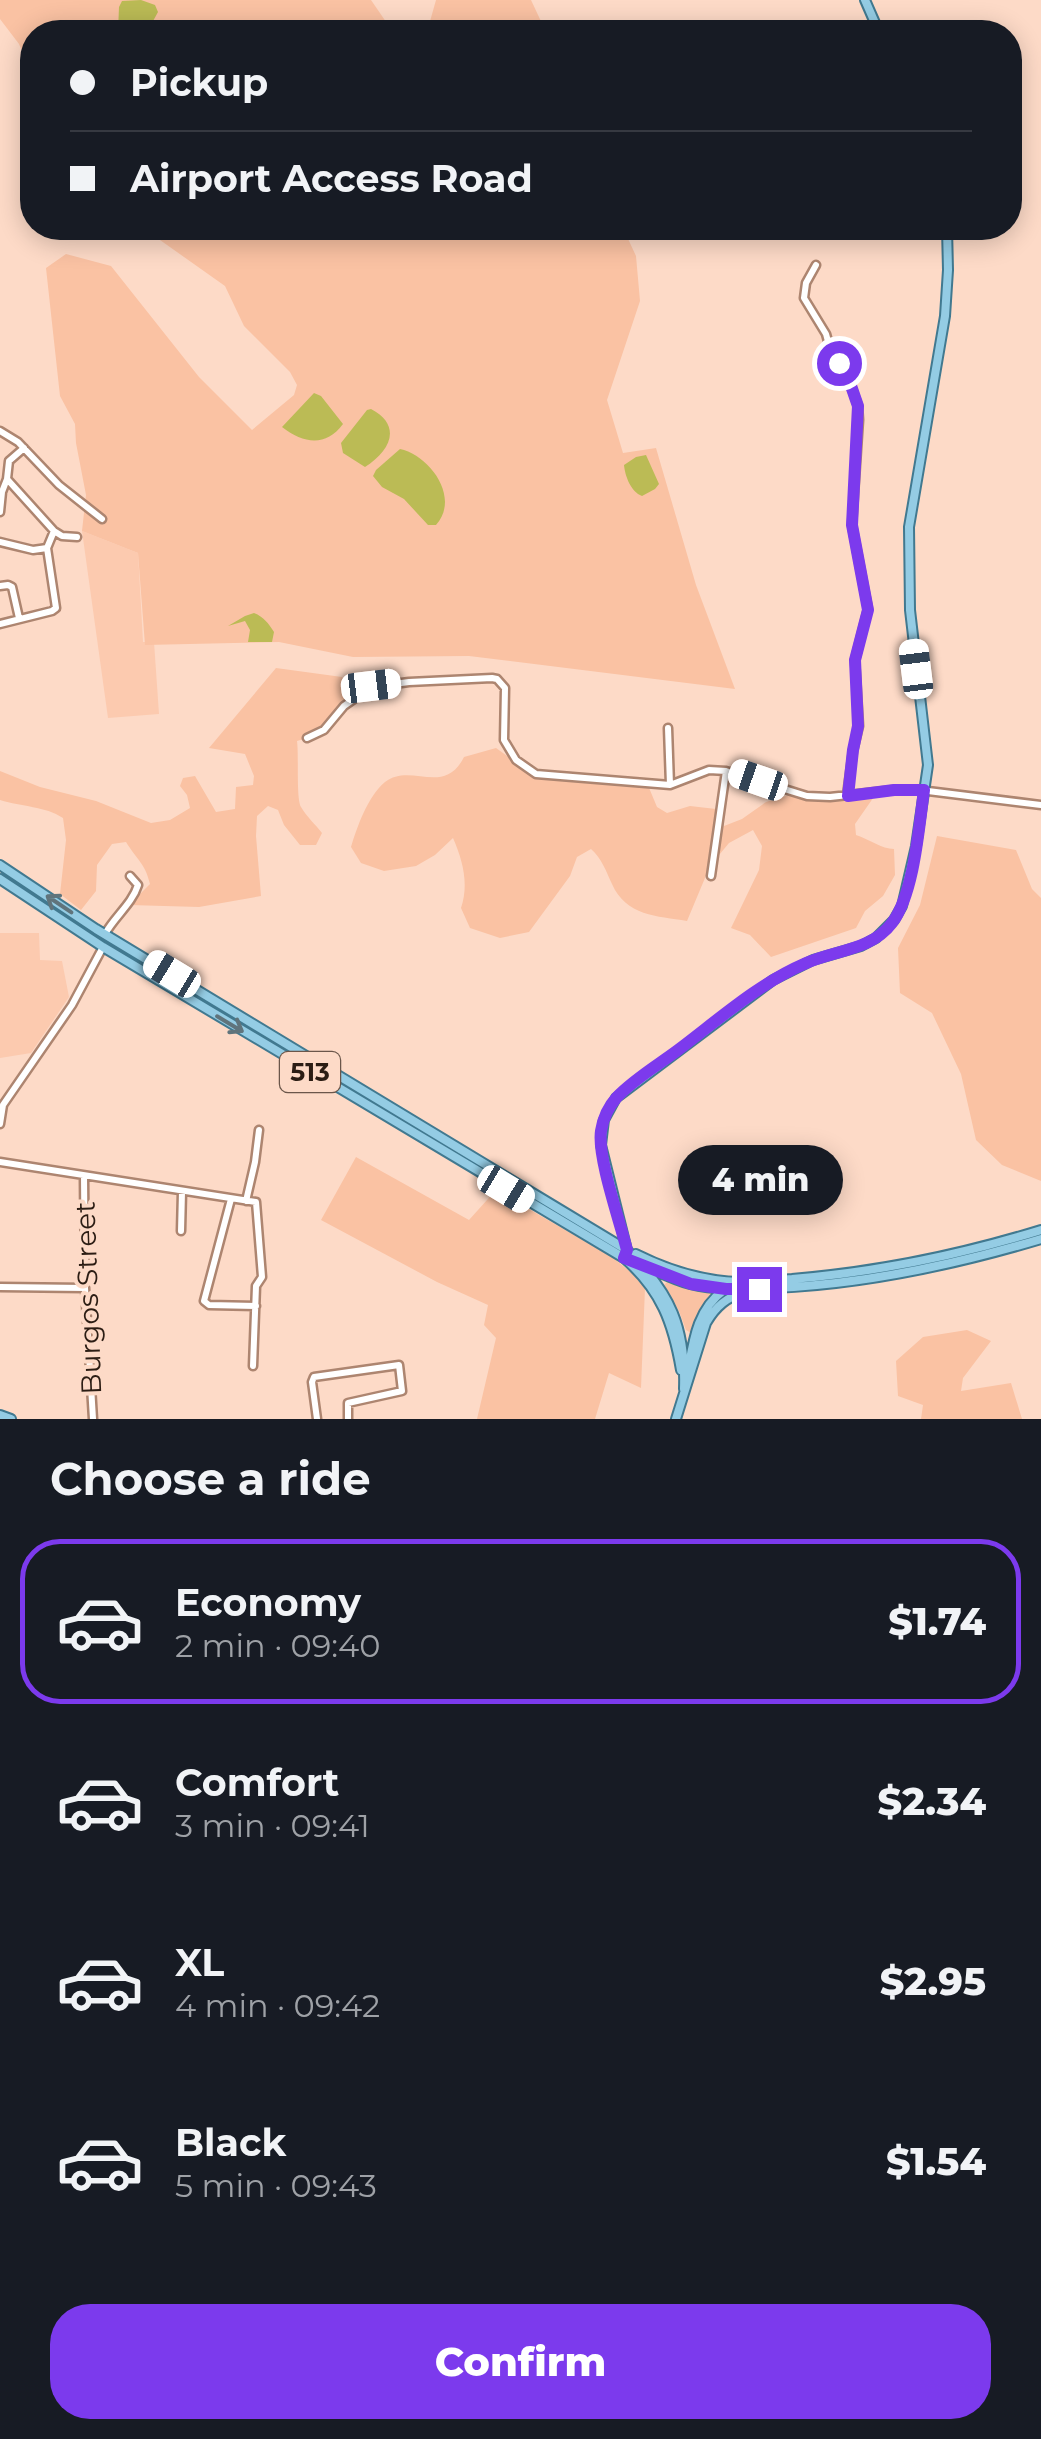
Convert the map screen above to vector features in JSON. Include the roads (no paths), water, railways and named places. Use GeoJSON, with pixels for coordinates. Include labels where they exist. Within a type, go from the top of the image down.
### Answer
{"type":"FeatureCollection","features":[{"type":"Feature","properties":{"kind":"main road"},"geometry":{"type":"LineString","coordinates":[[947,240],[944,316],[908,527],[910,610],[928,765],[902,906],[886,931],[868,943],[813,960],[773,980],[628,1088],[608,1109],[601,1146],[626,1254],[691,1284],[726,1289],[838,1284],[911,1272],[989,1250],[1041,1230]]}},
{"type":"Feature","properties":{"kind":"main road","name":"513"},"geometry":{"type":"LineString","coordinates":[[0,865],[105,934],[626,1254],[668,1317],[684,1389]]}},
{"type":"Feature","properties":{"kind":"main road","name":"513"},"geometry":{"type":"LineString","coordinates":[[0,878],[266,1046],[626,1254]]}},
{"type":"Feature","properties":{"kind":"main road"},"geometry":{"type":"LineString","coordinates":[[266,1046],[273,1036]]}},
{"type":"Feature","properties":{"kind":"main road"},"geometry":{"type":"LineString","coordinates":[[626,1254],[680,1273],[736,1282],[843,1274],[1041,1239]]}},
{"type":"Feature","properties":{"kind":"main road","name":"513"},"geometry":{"type":"LineString","coordinates":[[642,1264],[667,1298],[682,1335],[684,1389],[676,1419]]}},
{"type":"Feature","properties":{"kind":"main road"},"geometry":{"type":"LineString","coordinates":[[684,1389],[700,1318],[736,1282]]}},
{"type":"Feature","properties":{"kind":"main road"},"geometry":{"type":"LineString","coordinates":[[684,1389],[701,1334],[714,1310],[726,1300],[754,1289]]}},
{"type":"Feature","properties":{"kind":"main road"},"geometry":{"type":"LineString","coordinates":[[0,1415],[11,1419]]}},
{"type":"Feature","properties":{"kind":"street"},"geometry":{"type":"LineString","coordinates":[[816,265],[806,283],[804,298],[849,380],[859,420],[852,525],[868,610],[855,660],[858,726],[848,796]]}},
{"type":"Feature","properties":{"kind":"street"},"geometry":{"type":"LineString","coordinates":[[0,431],[102,520]]}},
{"type":"Feature","properties":{"kind":"street"},"geometry":{"type":"LineString","coordinates":[[0,512],[9,462],[24,448]]}},
{"type":"Feature","properties":{"kind":"street"},"geometry":{"type":"LineString","coordinates":[[7,479],[54,531],[78,537]]}},
{"type":"Feature","properties":{"kind":"street"},"geometry":{"type":"LineString","coordinates":[[0,624],[56,608],[47,548],[54,531]]}},
{"type":"Feature","properties":{"kind":"street"},"geometry":{"type":"LineString","coordinates":[[0,542],[32,550],[47,548]]}},
{"type":"Feature","properties":{"kind":"street"},"geometry":{"type":"LineString","coordinates":[[0,586],[14,589],[20,618]]}},
{"type":"Feature","properties":{"kind":"street"},"geometry":{"type":"LineString","coordinates":[[306,738],[324,730],[344,706],[371,686],[492,678],[505,688],[504,740],[516,760],[536,774],[670,785],[709,770],[726,770],[807,796],[924,790],[1041,805]]}},
{"type":"Feature","properties":{"kind":"street"},"geometry":{"type":"LineString","coordinates":[[668,728],[670,785]]}},
{"type":"Feature","properties":{"kind":"street"},"geometry":{"type":"LineString","coordinates":[[712,876],[726,770]]}},
{"type":"Feature","properties":{"kind":"street"},"geometry":{"type":"LineString","coordinates":[[105,934],[138,889],[130,876]]}},
{"type":"Feature","properties":{"kind":"street"},"geometry":{"type":"LineString","coordinates":[[0,1124],[3,1105],[72,1005],[104,947]]}},
{"type":"Feature","properties":{"kind":"street"},"geometry":{"type":"LineString","coordinates":[[246,1201],[259,1130]]}},
{"type":"Feature","properties":{"kind":"street"},"geometry":{"type":"LineString","coordinates":[[0,1162],[256,1202],[262,1277],[256,1284],[253,1366]]}},
{"type":"Feature","properties":{"kind":"street","name":"Burgos Street"},"geometry":{"type":"LineString","coordinates":[[84,1176],[85,1288],[93,1419]]}},
{"type":"Feature","properties":{"kind":"street"},"geometry":{"type":"LineString","coordinates":[[181,1232],[182,1192]]}},
{"type":"Feature","properties":{"kind":"street"},"geometry":{"type":"LineString","coordinates":[[232,1199],[204,1301],[209,1305],[256,1306]]}},
{"type":"Feature","properties":{"kind":"street"},"geometry":{"type":"LineString","coordinates":[[0,1286],[85,1288]]}},
{"type":"Feature","properties":{"kind":"street"},"geometry":{"type":"LineString","coordinates":[[317,1419],[314,1377],[400,1365],[402,1391],[348,1402],[348,1419]]}}]}
